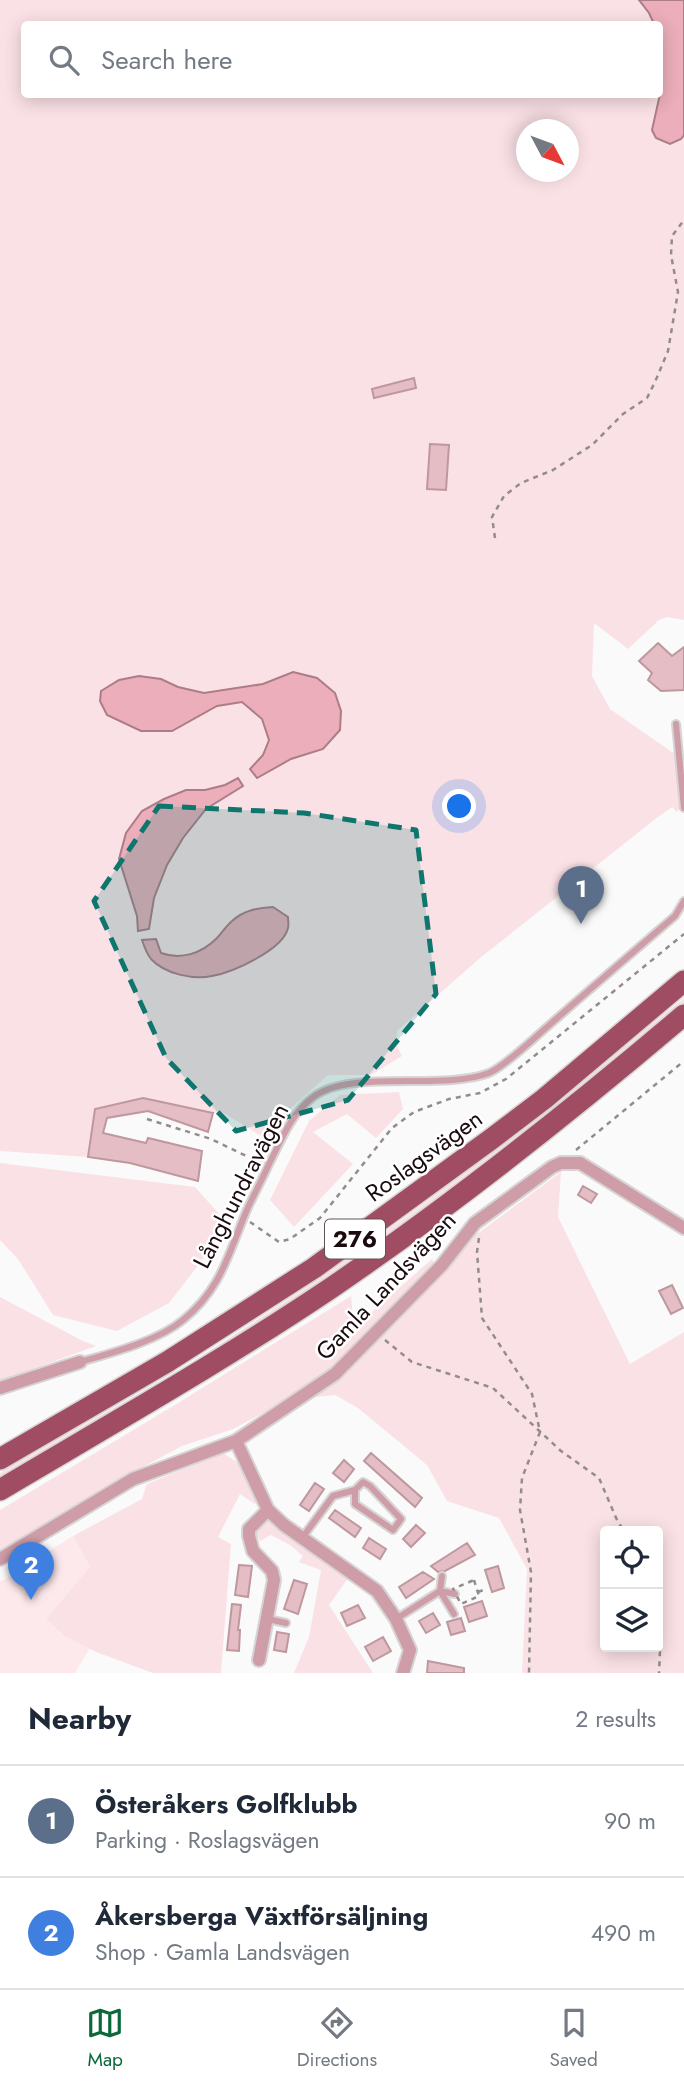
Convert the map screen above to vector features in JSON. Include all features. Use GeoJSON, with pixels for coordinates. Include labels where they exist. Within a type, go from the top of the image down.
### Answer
{"type":"FeatureCollection","features":[{"type":"Feature","properties":{"kind":"main road","name":"Roslagsvägen"},"geometry":{"type":"LineString","coordinates":[[0,1459],[167,1362],[325,1260],[491,1140],[684,981]]}},
{"type":"Feature","properties":{"kind":"main road","name":"276"},"geometry":{"type":"LineString","coordinates":[[0,1490],[250,1340],[428,1220],[617,1072],[684,1014]]}},
{"type":"Feature","properties":{"kind":"street","name":"Gamla Landsvägen"},"geometry":{"type":"LineString","coordinates":[[0,1559],[133,1479],[236,1441],[335,1374],[442,1265],[475,1223],[552,1167],[561,1163],[575,1163]]}},
{"type":"Feature","properties":{"kind":"street"},"geometry":{"type":"LineString","coordinates":[[575,1163],[684,1228]]}},
{"type":"Feature","properties":{"kind":"street","name":"Långhundravägen"},"geometry":{"type":"LineString","coordinates":[[0,1388],[80,1362]]}},
{"type":"Feature","properties":{"kind":"street"},"geometry":{"type":"LineString","coordinates":[[236,1441],[268,1510],[284,1525],[377,1591],[396,1619],[410,1650],[403,1673]]}},
{"type":"Feature","properties":{"kind":"street"},"geometry":{"type":"LineString","coordinates":[[259,1665],[274,1580],[272,1571],[253,1551],[248,1536],[249,1529],[268,1510]]}},
{"type":"Feature","properties":{"kind":"lane"},"geometry":{"type":"LineString","coordinates":[[676,724],[684,808]]}},
{"type":"Feature","properties":{"kind":"lane","name":"Långhundravägen"},"geometry":{"type":"LineString","coordinates":[[80,1362],[143,1341],[182,1321],[206,1297],[220,1277],[268,1167],[298,1111],[313,1096],[330,1087],[379,1082],[454,1080],[489,1073],[520,1050],[675,916],[684,901]]}},
{"type":"Feature","properties":{"kind":"lane"},"geometry":{"type":"LineString","coordinates":[[302,1538],[333,1496],[355,1490],[363,1482],[401,1519],[393,1530],[355,1504],[355,1490]]}},
{"type":"Feature","properties":{"kind":"lane"},"geometry":{"type":"LineString","coordinates":[[442,1576],[440,1591],[454,1615]]}},
{"type":"Feature","properties":{"kind":"lane"},"geometry":{"type":"LineString","coordinates":[[396,1619],[440,1591],[454,1591]]}},
{"type":"Feature","properties":{"kind":"lane"},"geometry":{"type":"LineString","coordinates":[[268,1619],[286,1623]]}},
{"type":"Feature","properties":{"kind":"path"},"geometry":{"type":"LineString","coordinates":[[495,538],[492,517],[505,496],[521,483],[553,470],[592,444],[623,414],[647,398],[667,351],[678,292],[671,255],[672,236],[684,220]]}},
{"type":"Feature","properties":{"kind":"path"},"geometry":{"type":"LineString","coordinates":[[244,1219],[279,1241],[290,1239],[320,1218],[392,1128],[414,1112],[449,1099],[480,1093],[506,1079],[684,934]]}},
{"type":"Feature","properties":{"kind":"path"},"geometry":{"type":"LineString","coordinates":[[575,1163],[573,1153],[684,1061]]}},
{"type":"Feature","properties":{"kind":"path"},"geometry":{"type":"LineString","coordinates":[[147,1119],[211,1139],[268,1167]]}},
{"type":"Feature","properties":{"kind":"path"},"geometry":{"type":"LineString","coordinates":[[475,1223],[480,1227],[477,1252],[482,1318],[532,1394],[540,1432],[522,1478],[520,1510],[531,1572],[529,1673]]}},
{"type":"Feature","properties":{"kind":"path"},"geometry":{"type":"LineString","coordinates":[[376,1332],[412,1362],[493,1388],[561,1451],[599,1478],[621,1526]]}},
{"type":"Feature","properties":{"kind":"path"},"geometry":{"type":"LineString","coordinates":[[454,1591],[474,1580],[479,1596],[472,1602],[461,1604]]}},
{"type":"Feature","properties":{"kind":"path"},"geometry":{"type":"LineString","coordinates":[[478,1592],[486,1589]]}},
{"type":"Feature","properties":{"kind":"path"},"geometry":{"type":"LineString","coordinates":[[659,1673],[660,1652]]}},
{"type":"Feature","properties":{"kind":"highlighted area"},"geometry":{"type":"Polygon","coordinates":[[[159,806],[304,813],[416,830],[436,994],[348,1100],[236,1131],[166,1058],[94,901],[159,806]]]}},
{"type":"Feature","properties":{"kind":"shaded area"},"geometry":{"type":"Polygon","coordinates":[[[0,0],[684,0],[684,620],[667,617],[659,620],[628,649],[594,623],[592,676],[610,709],[679,757],[684,800],[677,812],[672,807],[654,820],[480,958],[397,1031],[396,1044],[402,1056],[371,1075],[328,1075],[281,1117],[268,1140],[222,1112],[213,1113],[143,1098],[95,1109],[88,1157],[0,1151],[0,0]]]}},
{"type":"Feature","properties":{"kind":"shaded area"},"geometry":{"type":"Polygon","coordinates":[[[639,0],[684,0],[684,135],[670,144],[656,138],[652,130],[659,98],[663,98],[663,21],[653,21],[639,0]]]}},
{"type":"Feature","properties":{"kind":"shaded area"},"geometry":{"type":"Polygon","coordinates":[[[293,672],[317,678],[335,693],[341,711],[340,730],[323,749],[291,759],[257,778],[250,769],[263,755],[269,740],[262,719],[242,702],[217,706],[172,731],[141,731],[107,715],[100,701],[101,691],[119,680],[139,676],[161,679],[178,687],[204,693],[263,684],[293,672]]]}},
{"type":"Feature","properties":{"kind":"shaded area"},"geometry":{"type":"Polygon","coordinates":[[[238,778],[243,786],[206,809],[183,838],[167,865],[154,898],[149,929],[138,931],[137,916],[119,859],[126,833],[142,811],[164,799],[186,790],[205,790],[225,785],[238,778]]]}},
{"type":"Feature","properties":{"kind":"shaded area"},"geometry":{"type":"Polygon","coordinates":[[[273,907],[288,917],[288,928],[277,944],[256,959],[212,976],[188,976],[164,969],[151,959],[142,940],[156,939],[161,953],[183,956],[198,952],[211,944],[241,914],[273,907]]]}},
{"type":"Feature","properties":{"kind":"shaded area"},"geometry":{"type":"Polygon","coordinates":[[[684,998],[684,1006],[453,1193],[260,1326],[0,1481],[0,1473],[185,1367],[304,1289],[501,1146],[684,998]]]}},
{"type":"Feature","properties":{"kind":"shaded area"},"geometry":{"type":"Polygon","coordinates":[[[399,1092],[403,1109],[376,1138],[347,1114],[313,1132],[353,1164],[294,1227],[270,1200],[309,1121],[340,1095],[399,1092]]]}},
{"type":"Feature","properties":{"kind":"shaded area"},"geometry":{"type":"Polygon","coordinates":[[[0,1163],[195,1187],[221,1216],[203,1259],[169,1303],[117,1331],[53,1315],[18,1259],[0,1240],[0,1163]]]}},
{"type":"Feature","properties":{"kind":"shaded area"},"geometry":{"type":"Polygon","coordinates":[[[561,1172],[558,1217],[630,1364],[684,1332],[684,1673],[522,1673],[527,1569],[499,1518],[447,1501],[427,1465],[358,1408],[335,1395],[287,1400],[233,1429],[182,1446],[0,1550],[0,1510],[351,1296],[354,1328],[432,1259],[440,1278],[477,1234],[561,1172]]]}},
{"type":"Feature","properties":{"kind":"shaded area"},"geometry":{"type":"Polygon","coordinates":[[[0,1297],[83,1341],[96,1346],[0,1381],[0,1297]]]}},
{"type":"Feature","properties":{"kind":"shaded area"},"geometry":{"type":"Polygon","coordinates":[[[223,1453],[238,1463],[258,1500],[255,1504],[240,1494],[218,1537],[231,1544],[221,1673],[153,1673],[96,1652],[66,1637],[46,1619],[90,1567],[73,1536],[142,1499],[147,1484],[223,1453]]]}},
{"type":"Feature","properties":{"kind":"shaded area"},"geometry":{"type":"Polygon","coordinates":[[[267,1515],[348,1578],[329,1605],[373,1673],[294,1673],[309,1637],[321,1570],[299,1562],[303,1556],[271,1535],[260,1541],[255,1533],[267,1515]]]}},
{"type":"Feature","properties":{"kind":"shaded area"},"geometry":{"type":"Polygon","coordinates":[[[73,1536],[90,1567],[66,1637],[90,1648],[75,1673],[0,1673],[0,1582],[73,1536]]]}},
{"type":"Feature","properties":{"kind":"building"},"geometry":{"type":"Polygon","coordinates":[[[414,378],[416,388],[374,398],[372,389],[414,378]]]}},
{"type":"Feature","properties":{"kind":"building"},"geometry":{"type":"Polygon","coordinates":[[[430,444],[449,445],[446,490],[427,489],[430,444]]]}},
{"type":"Feature","properties":{"kind":"building"},"geometry":{"type":"Polygon","coordinates":[[[658,643],[672,656],[684,647],[684,690],[661,691],[648,680],[652,673],[639,661],[658,643]]]}},
{"type":"Feature","properties":{"kind":"building"},"geometry":{"type":"Polygon","coordinates":[[[143,1098],[213,1113],[208,1132],[148,1111],[107,1118],[103,1133],[146,1143],[148,1138],[202,1151],[198,1181],[130,1163],[88,1157],[95,1109],[143,1098]]]}},
{"type":"Feature","properties":{"kind":"building"},"geometry":{"type":"Polygon","coordinates":[[[583,1186],[597,1194],[591,1203],[578,1195],[583,1186]]]}},
{"type":"Feature","properties":{"kind":"building"},"geometry":{"type":"Polygon","coordinates":[[[672,1285],[683,1308],[671,1314],[659,1291],[672,1285]]]}},
{"type":"Feature","properties":{"kind":"building"},"geometry":{"type":"Polygon","coordinates":[[[371,1453],[422,1498],[415,1507],[364,1461],[371,1453]]]}},
{"type":"Feature","properties":{"kind":"building"},"geometry":{"type":"Polygon","coordinates":[[[344,1460],[354,1469],[344,1482],[333,1473],[344,1460]]]}},
{"type":"Feature","properties":{"kind":"building"},"geometry":{"type":"Polygon","coordinates":[[[315,1483],[324,1489],[309,1511],[300,1505],[315,1483]]]}},
{"type":"Feature","properties":{"kind":"building"},"geometry":{"type":"Polygon","coordinates":[[[335,1510],[361,1528],[355,1537],[329,1518],[335,1510]]]}},
{"type":"Feature","properties":{"kind":"building"},"geometry":{"type":"Polygon","coordinates":[[[416,1525],[425,1533],[411,1547],[403,1539],[416,1525]]]}},
{"type":"Feature","properties":{"kind":"building"},"geometry":{"type":"Polygon","coordinates":[[[369,1538],[386,1549],[380,1559],[363,1548],[369,1538]]]}},
{"type":"Feature","properties":{"kind":"building"},"geometry":{"type":"Polygon","coordinates":[[[467,1543],[475,1555],[445,1571],[438,1572],[431,1566],[467,1543]]]}},
{"type":"Feature","properties":{"kind":"building"},"geometry":{"type":"Polygon","coordinates":[[[239,1565],[252,1566],[248,1597],[235,1595],[239,1565]]]}},
{"type":"Feature","properties":{"kind":"building"},"geometry":{"type":"Polygon","coordinates":[[[498,1566],[504,1588],[492,1592],[485,1570],[498,1566]]]}},
{"type":"Feature","properties":{"kind":"building"},"geometry":{"type":"Polygon","coordinates":[[[423,1572],[434,1579],[406,1598],[399,1587],[423,1572]]]}},
{"type":"Feature","properties":{"kind":"building"},"geometry":{"type":"Polygon","coordinates":[[[294,1580],[307,1584],[298,1614],[284,1609],[294,1580]]]}},
{"type":"Feature","properties":{"kind":"building"},"geometry":{"type":"Polygon","coordinates":[[[482,1601],[487,1616],[469,1622],[464,1607],[482,1601]]]}},
{"type":"Feature","properties":{"kind":"building"},"geometry":{"type":"Polygon","coordinates":[[[232,1604],[241,1605],[239,1651],[227,1650],[232,1604]]]}},
{"type":"Feature","properties":{"kind":"building"},"geometry":{"type":"Polygon","coordinates":[[[358,1605],[365,1618],[347,1626],[341,1613],[358,1605]]]}},
{"type":"Feature","properties":{"kind":"building"},"geometry":{"type":"Polygon","coordinates":[[[433,1613],[440,1625],[426,1633],[419,1621],[433,1613]]]}},
{"type":"Feature","properties":{"kind":"building"},"geometry":{"type":"Polygon","coordinates":[[[461,1618],[465,1631],[451,1635],[447,1622],[461,1618]]]}},
{"type":"Feature","properties":{"kind":"building"},"geometry":{"type":"Polygon","coordinates":[[[277,1632],[289,1634],[286,1652],[274,1650],[277,1632]]]}},
{"type":"Feature","properties":{"kind":"building"},"geometry":{"type":"Polygon","coordinates":[[[383,1637],[391,1651],[373,1661],[365,1647],[383,1637]]]}},
{"type":"Feature","properties":{"kind":"building"},"geometry":{"type":"Polygon","coordinates":[[[428,1661],[464,1668],[464,1673],[427,1673],[428,1661]]]}},
{"type":"Feature","properties":{"kind":"place","name":"Österåkers Golfklubb"},"geometry":{"type":"Point","coordinates":[581,924]}},
{"type":"Feature","properties":{"kind":"place","name":"Åkersberga Växtförsäljning"},"geometry":{"type":"Point","coordinates":[31,1600]}}]}
